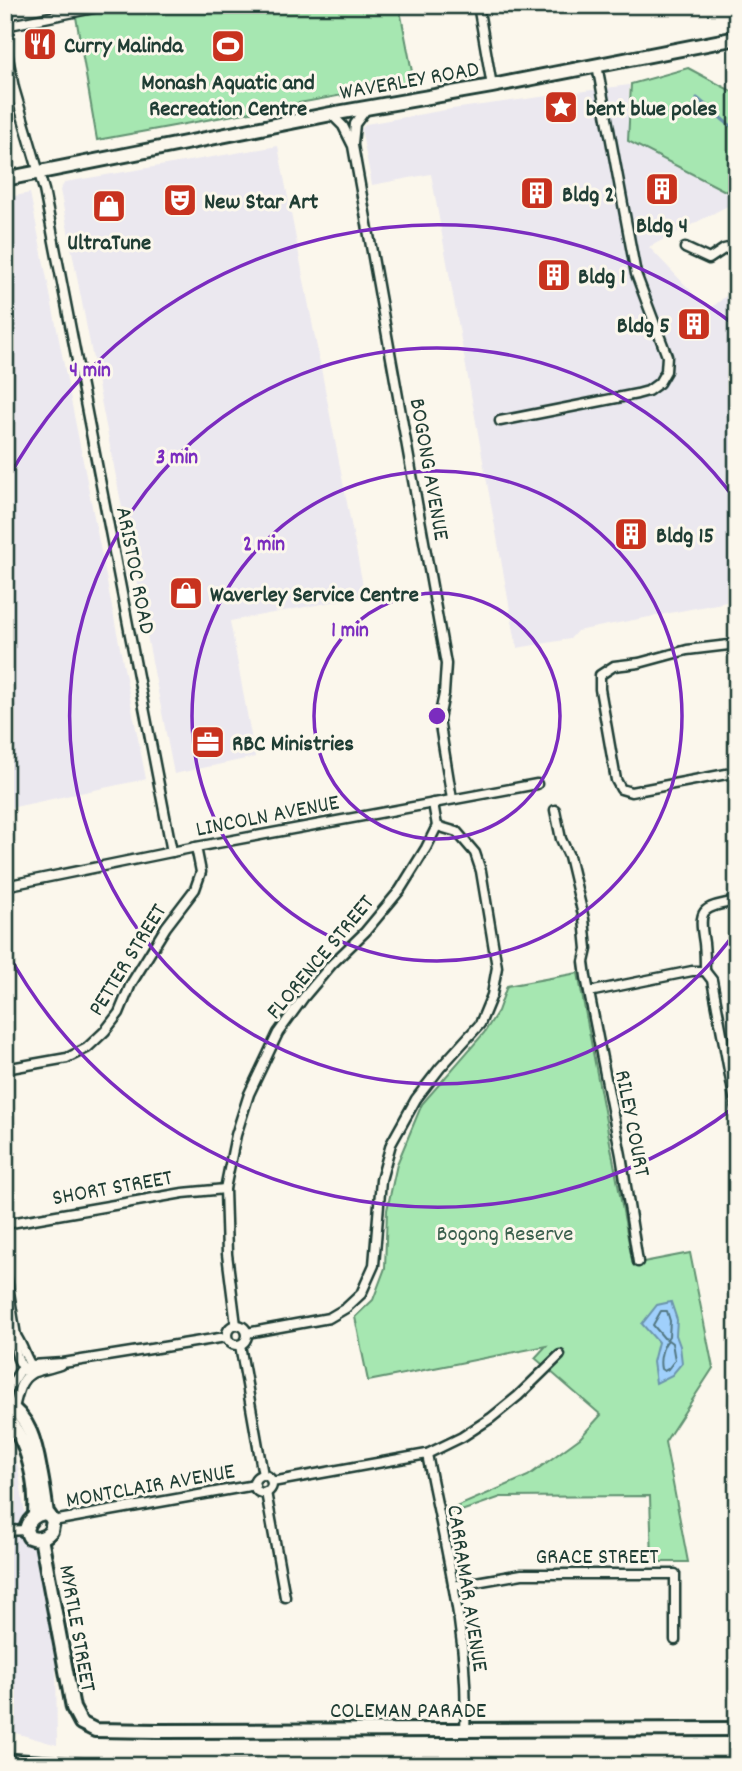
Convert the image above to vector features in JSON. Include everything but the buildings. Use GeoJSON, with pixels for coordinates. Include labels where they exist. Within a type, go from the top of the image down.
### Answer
{"type":"FeatureCollection","features":[{"type":"Feature","properties":{"kind":"street"},"geometry":{"type":"LineString","coordinates":[[5,26],[109,5]]}},
{"type":"Feature","properties":{"kind":"street"},"geometry":{"type":"LineString","coordinates":[[478,5],[492,86]]}},
{"type":"Feature","properties":{"kind":"street","name":"WAVERLEY ROAD"},"geometry":{"type":"LineString","coordinates":[[5,179],[331,114],[492,86],[737,38]]}},
{"type":"Feature","properties":{"kind":"street","name":"ARISTOC ROAD"},"geometry":{"type":"LineString","coordinates":[[5,43],[14,88],[39,172],[172,852]]}},
{"type":"Feature","properties":{"kind":"street"},"geometry":{"type":"LineString","coordinates":[[500,421],[648,391],[659,383],[666,371],[667,356],[636,274],[597,65]]}},
{"type":"Feature","properties":{"kind":"street","name":"BOGONG AVENUE"},"geometry":{"type":"LineString","coordinates":[[368,107],[355,124],[353,146],[446,664],[439,719],[452,799]]}},
{"type":"Feature","properties":{"kind":"street","name":"BOGONG AVENUE"},"geometry":{"type":"LineString","coordinates":[[331,114],[343,126],[353,146]]}},
{"type":"Feature","properties":{"kind":"street"},"geometry":{"type":"LineString","coordinates":[[685,248],[709,259],[724,249],[737,246]]}},
{"type":"Feature","properties":{"kind":"street"},"geometry":{"type":"LineString","coordinates":[[737,644],[687,650],[639,663],[614,666],[600,675],[613,768],[621,789],[631,792],[737,772]]}},
{"type":"Feature","properties":{"kind":"street","name":"LINCOLN AVENUE"},"geometry":{"type":"LineString","coordinates":[[5,887],[196,847],[537,783]]}},
{"type":"Feature","properties":{"kind":"street"},"geometry":{"type":"LineString","coordinates":[[247,1333],[329,1318],[346,1308],[360,1294],[374,1265],[381,1180],[391,1144],[416,1099],[480,1024],[492,995],[498,967],[481,871],[475,853],[457,832],[437,826],[433,803]]}},
{"type":"Feature","properties":{"kind":"street","name":"RILEY COURT"},"geometry":{"type":"LineString","coordinates":[[555,810],[584,919],[587,949],[584,962],[621,1155],[638,1262]]}},
{"type":"Feature","properties":{"kind":"street","name":"FLORENCE STREET"},"geometry":{"type":"LineString","coordinates":[[236,1325],[227,1254],[225,1189],[236,1136],[249,1094],[278,1033],[325,972],[365,932],[400,890],[437,826]]}},
{"type":"Feature","properties":{"kind":"street","name":"PETTER STREET"},"geometry":{"type":"LineString","coordinates":[[5,1069],[67,1058],[87,1048],[105,1031],[119,1013],[131,984],[166,927],[195,889],[201,872],[196,847]]}},
{"type":"Feature","properties":{"kind":"street"},"geometry":{"type":"LineString","coordinates":[[737,901],[713,906],[702,913],[700,923],[705,971],[712,980],[737,1113]]}},
{"type":"Feature","properties":{"kind":"street"},"geometry":{"type":"LineString","coordinates":[[589,992],[692,971],[705,971]]}},
{"type":"Feature","properties":{"kind":"street","name":"SHORT STREET"},"geometry":{"type":"LineString","coordinates":[[5,1224],[183,1193],[225,1189]]}},
{"type":"Feature","properties":{"kind":"street"},"geometry":{"type":"LineString","coordinates":[[5,1267],[16,1336],[21,1343],[29,1370],[8,1410],[26,1447],[35,1497],[45,1517],[51,1531],[41,1538],[29,1537],[26,1530],[29,1522],[45,1517]]}},
{"type":"Feature","properties":{"kind":"street"},"geometry":{"type":"LineString","coordinates":[[236,1325],[243,1327],[247,1333],[245,1342],[240,1345],[233,1345],[226,1337],[230,1327],[236,1325]]}},
{"type":"Feature","properties":{"kind":"street"},"geometry":{"type":"LineString","coordinates":[[5,1394],[18,1374],[29,1370],[51,1369],[62,1363],[226,1337]]}},
{"type":"Feature","properties":{"kind":"street"},"geometry":{"type":"LineString","coordinates":[[240,1345],[263,1475]]}},
{"type":"Feature","properties":{"kind":"street"},"geometry":{"type":"LineString","coordinates":[[272,1482],[427,1454],[462,1437],[491,1418],[560,1355]]}},
{"type":"Feature","properties":{"kind":"street","name":"CARRAMAR AVENUE"},"geometry":{"type":"LineString","coordinates":[[427,1454],[463,1652],[465,1730]]}},
{"type":"Feature","properties":{"kind":"street"},"geometry":{"type":"LineString","coordinates":[[263,1475],[269,1477],[272,1482],[271,1488],[266,1492],[258,1490],[255,1485],[256,1479],[263,1475]]}},
{"type":"Feature","properties":{"kind":"street","name":"MONTCLAIR AVENUE"},"geometry":{"type":"LineString","coordinates":[[45,1517],[255,1485]]}},
{"type":"Feature","properties":{"kind":"street"},"geometry":{"type":"LineString","coordinates":[[266,1492],[285,1597]]}},
{"type":"Feature","properties":{"kind":"street"},"geometry":{"type":"LineString","coordinates":[[5,1531],[26,1530]]}},
{"type":"Feature","properties":{"kind":"street","name":"MYRTLE STREET"},"geometry":{"type":"LineString","coordinates":[[41,1538],[73,1708],[81,1723]]}},
{"type":"Feature","properties":{"kind":"street","name":"GRACE STREET"},"geometry":{"type":"LineString","coordinates":[[453,1587],[522,1574],[675,1574],[676,1640]]}},
{"type":"Feature","properties":{"kind":"street","name":"COLEMAN PARADE"},"geometry":{"type":"LineString","coordinates":[[81,1723],[95,1730],[106,1731],[737,1729]]}},
{"type":"Feature","properties":{"kind":"shaded area"},"geometry":{"type":"Polygon","coordinates":[[[629,85],[628,141],[737,198],[737,201],[649,247],[709,310],[732,291],[737,295],[737,600],[577,631],[570,639],[517,648],[431,174],[372,185],[361,129],[366,124],[445,110],[629,85]]]}},
{"type":"Feature","properties":{"kind":"shaded area"},"geometry":{"type":"Polygon","coordinates":[[[278,146],[365,596],[230,621],[255,757],[174,774],[60,190],[65,182],[278,146]]]}},
{"type":"Feature","properties":{"kind":"shaded area"},"geometry":{"type":"Polygon","coordinates":[[[30,193],[146,779],[5,809],[5,198],[30,193]]]}},
{"type":"Feature","properties":{"kind":"shaded area"},"geometry":{"type":"Polygon","coordinates":[[[5,1437],[18,1467],[24,1509],[42,1575],[56,1655],[57,1745],[5,1730],[5,1437]]]}},
{"type":"Feature","properties":{"kind":"green space","name":"Monash Aquatic and Recreation Centre"},"geometry":{"type":"Polygon","coordinates":[[[74,5],[399,5],[414,82],[97,140],[74,5]]]}},
{"type":"Feature","properties":{"kind":"green space"},"geometry":{"type":"Polygon","coordinates":[[[688,68],[737,94],[737,197],[628,141],[631,84],[688,68]]]}},
{"type":"Feature","properties":{"kind":"green space","name":"Bogong Reserve"},"geometry":{"type":"Polygon","coordinates":[[[578,973],[633,1264],[690,1253],[713,1368],[665,1442],[688,1562],[652,1562],[650,1496],[501,1497],[450,1515],[449,1510],[528,1476],[580,1438],[601,1415],[535,1358],[546,1346],[368,1381],[355,1317],[373,1300],[385,1268],[387,1210],[397,1164],[422,1104],[484,1033],[498,1011],[507,986],[578,973]]]}},
{"type":"Feature","properties":{"kind":"water"},"geometry":{"type":"Polygon","coordinates":[[[671,1302],[677,1320],[676,1335],[682,1363],[672,1375],[656,1383],[653,1362],[658,1342],[642,1324],[657,1305],[671,1302]]]}},
{"type":"Feature","properties":{"kind":"waterway"},"geometry":{"type":"LineString","coordinates":[[697,98],[737,129]]}},
{"type":"Feature","properties":{"kind":"railway"},"geometry":{"type":"LineString","coordinates":[[5,1753],[147,1762],[737,1761]]}},
{"type":"Feature","properties":{"kind":"place","name":"Curry Malinda"},"geometry":{"type":"Point","coordinates":[40,44]}},
{"type":"Feature","properties":{"kind":"place","name":"Monash Aquatic and Recreation Centre"},"geometry":{"type":"Point","coordinates":[228,46]}},
{"type":"Feature","properties":{"kind":"place","name":"bent blue poles"},"geometry":{"type":"Point","coordinates":[561,107]}},
{"type":"Feature","properties":{"kind":"place","name":"Bldg 4"},"geometry":{"type":"Point","coordinates":[662,189]}},
{"type":"Feature","properties":{"kind":"place","name":"Bldg 2"},"geometry":{"type":"Point","coordinates":[537,193]}},
{"type":"Feature","properties":{"kind":"place","name":"New Star Art"},"geometry":{"type":"Point","coordinates":[180,200]}},
{"type":"Feature","properties":{"kind":"place","name":"UltraTune"},"geometry":{"type":"Point","coordinates":[109,206]}},
{"type":"Feature","properties":{"kind":"place","name":"Bldg 1"},"geometry":{"type":"Point","coordinates":[554,275]}},
{"type":"Feature","properties":{"kind":"place","name":"Bldg 5"},"geometry":{"type":"Point","coordinates":[694,324]}},
{"type":"Feature","properties":{"kind":"place","name":"Bldg 15"},"geometry":{"type":"Point","coordinates":[631,534]}},
{"type":"Feature","properties":{"kind":"place","name":"Waverley Service Centre"},"geometry":{"type":"Point","coordinates":[186,593]}},
{"type":"Feature","properties":{"kind":"place","name":"RBC Ministries"},"geometry":{"type":"Point","coordinates":[208,742]}}]}
